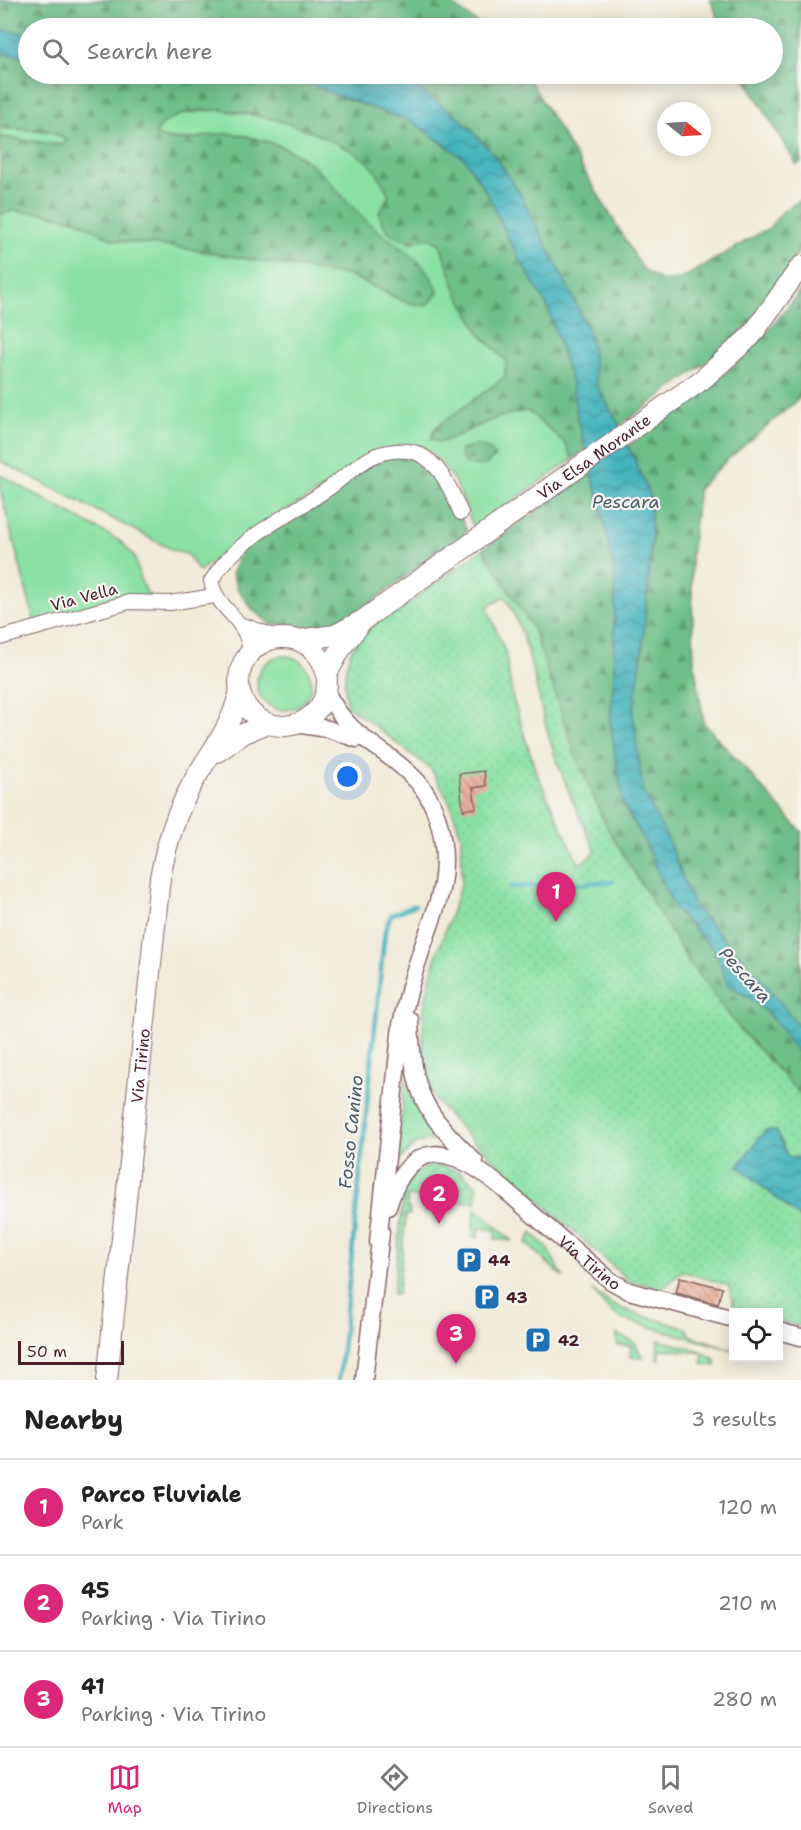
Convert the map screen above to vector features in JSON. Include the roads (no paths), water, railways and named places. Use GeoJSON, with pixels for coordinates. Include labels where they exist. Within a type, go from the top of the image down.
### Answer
{"type":"FeatureCollection","features":[{"type":"Feature","properties":{"kind":"main road","name":"Via Elsa Morante"},"geometry":{"type":"LineString","coordinates":[[289,639],[335,635],[363,620],[703,379],[751,336],[801,266]]}},
{"type":"Feature","properties":{"kind":"main road","name":"Via Elsa Morante"},"geometry":{"type":"LineString","coordinates":[[326,683],[343,645],[363,620]]}},
{"type":"Feature","properties":{"kind":"main road"},"geometry":{"type":"LineString","coordinates":[[289,639],[314,651],[326,683],[318,708],[296,724],[281,726],[267,723],[249,710],[240,691],[241,671],[250,653],[263,643],[289,639]]}},
{"type":"Feature","properties":{"kind":"main road","name":"Via Tirino"},"geometry":{"type":"LineString","coordinates":[[107,1380],[160,878],[165,849],[176,816],[193,783],[228,729],[240,691]]}},
{"type":"Feature","properties":{"kind":"main road","name":"Via Tirino"},"geometry":{"type":"LineString","coordinates":[[208,760],[228,744],[267,723]]}},
{"type":"Feature","properties":{"kind":"street"},"geometry":{"type":"LineString","coordinates":[[289,639],[243,625],[214,596],[211,581],[224,560],[272,523],[324,492],[373,457],[389,451],[417,453],[433,464],[445,478],[461,513]]}},
{"type":"Feature","properties":{"kind":"street","name":"Via Vella"},"geometry":{"type":"LineString","coordinates":[[0,638],[79,614],[129,602],[170,603],[214,596]]}},
{"type":"Feature","properties":{"kind":"street"},"geometry":{"type":"LineString","coordinates":[[243,625],[250,653]]}},
{"type":"Feature","properties":{"kind":"street"},"geometry":{"type":"LineString","coordinates":[[326,683],[344,722],[376,750],[417,780],[436,815],[442,840],[442,884],[408,990],[401,1024],[378,1242]]}},
{"type":"Feature","properties":{"kind":"street"},"geometry":{"type":"LineString","coordinates":[[296,724],[339,732],[376,750]]}},
{"type":"Feature","properties":{"kind":"street"},"geometry":{"type":"LineString","coordinates":[[408,990],[411,1055],[418,1091],[433,1119],[486,1173]]}},
{"type":"Feature","properties":{"kind":"street","name":"Via Tirino"},"geometry":{"type":"LineString","coordinates":[[364,1380],[378,1242],[396,1182],[410,1164],[439,1154],[456,1158],[486,1173],[611,1281],[646,1297],[729,1318]]}},
{"type":"Feature","properties":{"kind":"street"},"geometry":{"type":"LineString","coordinates":[[783,1332],[801,1337]]}},
{"type":"Feature","properties":{"kind":"water"},"geometry":{"type":"Polygon","coordinates":[[[0,30],[18,33],[18,56],[0,53],[0,30]]]}},
{"type":"Feature","properties":{"kind":"water","name":"Pescara"},"geometry":{"type":"Polygon","coordinates":[[[310,84],[404,84],[419,89],[463,121],[496,157],[520,194],[574,299],[590,335],[597,386],[617,421],[650,495],[652,539],[642,653],[633,714],[643,791],[668,840],[694,906],[762,980],[801,1028],[801,1058],[786,1035],[761,1007],[728,985],[716,952],[674,908],[643,838],[623,804],[610,720],[614,679],[615,578],[603,515],[577,417],[572,384],[548,308],[509,240],[488,195],[465,159],[413,122],[310,84]]]}},
{"type":"Feature","properties":{"kind":"water"},"geometry":{"type":"Polygon","coordinates":[[[765,1130],[777,1131],[787,1155],[792,1158],[801,1157],[801,1219],[738,1166],[765,1130]]]}},
{"type":"Feature","properties":{"kind":"waterway","name":"Fosso Canino"},"geometry":{"type":"LineString","coordinates":[[510,887],[613,882]]}},
{"type":"Feature","properties":{"kind":"waterway","name":"Fosso Canino"},"geometry":{"type":"LineString","coordinates":[[339,1380],[385,930],[391,915],[415,905]]}},
{"type":"Feature","properties":{"kind":"place","name":"Parco Fluviale"},"geometry":{"type":"Point","coordinates":[556,922]}},
{"type":"Feature","properties":{"kind":"place","name":"45"},"geometry":{"type":"Point","coordinates":[439,1224]}},
{"type":"Feature","properties":{"kind":"place","name":"44"},"geometry":{"type":"Point","coordinates":[469,1260]}},
{"type":"Feature","properties":{"kind":"place","name":"43"},"geometry":{"type":"Point","coordinates":[487,1297]}},
{"type":"Feature","properties":{"kind":"place","name":"42"},"geometry":{"type":"Point","coordinates":[538,1340]}},
{"type":"Feature","properties":{"kind":"place","name":"41"},"geometry":{"type":"Point","coordinates":[456,1364]}}]}
